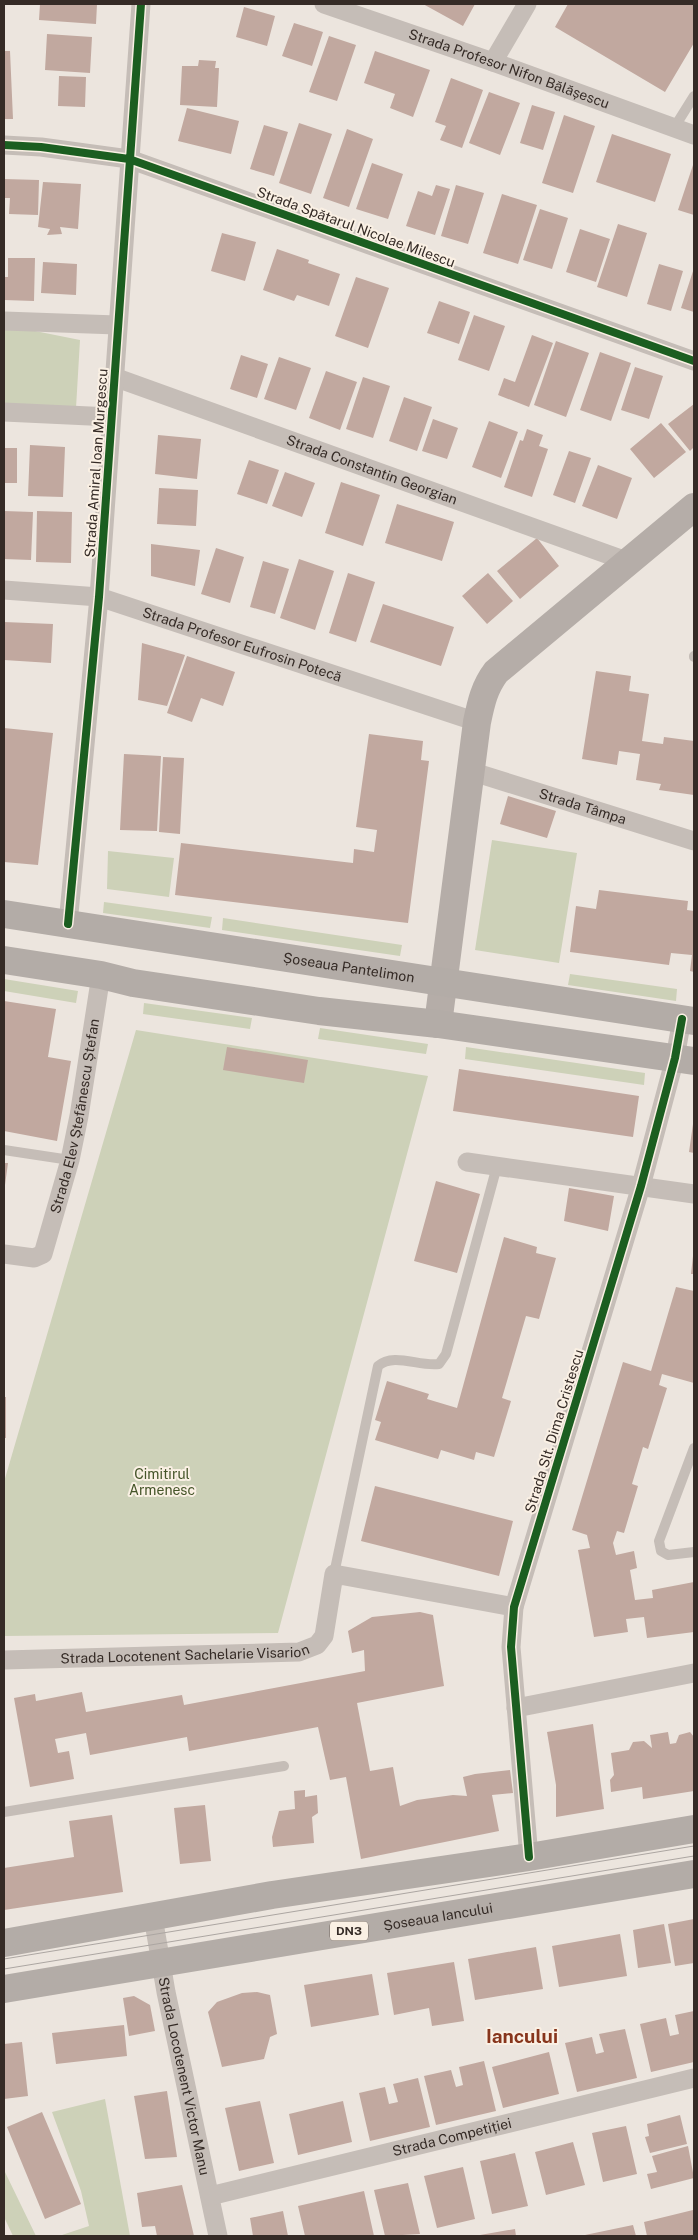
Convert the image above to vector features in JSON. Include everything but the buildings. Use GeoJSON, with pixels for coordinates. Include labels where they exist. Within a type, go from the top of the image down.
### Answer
{"type":"FeatureCollection","features":[{"type":"Feature","properties":{"kind":"main road"},"geometry":{"type":"LineString","coordinates":[[438,1024],[477,722],[481,698],[487,683],[496,672],[694,507]]}},
{"type":"Feature","properties":{"kind":"main road","name":"Șoseaua Pantelimon"},"geometry":{"type":"LineString","coordinates":[[4,914],[688,1020]]}},
{"type":"Feature","properties":{"kind":"main road"},"geometry":{"type":"LineString","coordinates":[[4,960],[101,975],[133,983],[319,1011],[438,1024],[684,1060]]}},
{"type":"Feature","properties":{"kind":"main road"},"geometry":{"type":"LineString","coordinates":[[4,1943],[272,1895],[529,1857],[694,1829]]}},
{"type":"Feature","properties":{"kind":"main road","name":"Șoseaua Iancului"},"geometry":{"type":"LineString","coordinates":[[4,1989],[694,1874]]}},
{"type":"Feature","properties":{"kind":"street","name":"Strada Amiral Ioan Murgescu"},"geometry":{"type":"LineString","coordinates":[[68,924],[99,597],[129,159],[142,4]]}},
{"type":"Feature","properties":{"kind":"street","name":"Strada Profesor Nifon Bălășescu"},"geometry":{"type":"LineString","coordinates":[[324,4],[493,62],[694,135]]}},
{"type":"Feature","properties":{"kind":"street"},"geometry":{"type":"LineString","coordinates":[[493,62],[527,4]]}},
{"type":"Feature","properties":{"kind":"street","name":"Strada Spătarul Nicolae Milescu"},"geometry":{"type":"LineString","coordinates":[[4,145],[41,147],[129,159],[694,361]]}},
{"type":"Feature","properties":{"kind":"street"},"geometry":{"type":"LineString","coordinates":[[4,321],[117,325]]}},
{"type":"Feature","properties":{"kind":"street","name":"Strada Constantin Georgian"},"geometry":{"type":"LineString","coordinates":[[114,377],[629,562]]}},
{"type":"Feature","properties":{"kind":"street"},"geometry":{"type":"LineString","coordinates":[[4,412],[111,417]]}},
{"type":"Feature","properties":{"kind":"street","name":"Strada Profesor Eufrosin Potecă"},"geometry":{"type":"LineString","coordinates":[[4,590],[99,597],[477,722]]}},
{"type":"Feature","properties":{"kind":"street","name":"Strada Tâmpa"},"geometry":{"type":"LineString","coordinates":[[470,771],[694,842]]}},
{"type":"Feature","properties":{"kind":"street","name":"Strada Elev Ștefănescu Ștefan"},"geometry":{"type":"LineString","coordinates":[[4,1254],[34,1258],[43,1254],[70,1160],[80,1116],[101,975]]}},
{"type":"Feature","properties":{"kind":"street","name":"Strada Slt. Dima Cristescu"},"geometry":{"type":"LineString","coordinates":[[529,1857],[511,1646],[514,1607],[641,1186],[684,1060],[688,1020]]}},
{"type":"Feature","properties":{"kind":"street"},"geometry":{"type":"LineString","coordinates":[[467,1162],[694,1194]]}},
{"type":"Feature","properties":{"kind":"street"},"geometry":{"type":"LineString","coordinates":[[334,1574],[514,1607]]}},
{"type":"Feature","properties":{"kind":"street","name":"Strada Locotenent Sachelarie Visarion"},"geometry":{"type":"LineString","coordinates":[[4,1660],[300,1652],[317,1645],[324,1636],[334,1574]]}},
{"type":"Feature","properties":{"kind":"street"},"geometry":{"type":"LineString","coordinates":[[516,1708],[694,1674]]}},
{"type":"Feature","properties":{"kind":"street","name":"Strada Locotenent Victor Manu"},"geometry":{"type":"LineString","coordinates":[[153,1917],[218,2236]]}},
{"type":"Feature","properties":{"kind":"street","name":"Strada Competiției"},"geometry":{"type":"LineString","coordinates":[[210,2196],[694,2078]]}},
{"type":"Feature","properties":{"kind":"lane"},"geometry":{"type":"LineString","coordinates":[[674,128],[694,96]]}},
{"type":"Feature","properties":{"kind":"lane"},"geometry":{"type":"LineString","coordinates":[[4,1150],[70,1160]]}},
{"type":"Feature","properties":{"kind":"lane"},"geometry":{"type":"LineString","coordinates":[[334,1574],[378,1366],[384,1360],[391,1359],[430,1365],[439,1364],[446,1354],[497,1166]]}},
{"type":"Feature","properties":{"kind":"lane"},"geometry":{"type":"LineString","coordinates":[[694,1448],[659,1541],[660,1551],[668,1555],[694,1552]]}},
{"type":"Feature","properties":{"kind":"lane"},"geometry":{"type":"LineString","coordinates":[[4,1812],[284,1766]]}},
{"type":"Feature","properties":{"kind":"green space"},"geometry":{"type":"Polygon","coordinates":[[[25,329],[80,340],[76,408],[4,405],[4,330],[25,329]]]}},
{"type":"Feature","properties":{"kind":"green space"},"geometry":{"type":"Polygon","coordinates":[[[492,840],[577,853],[559,963],[475,950],[492,840]]]}},
{"type":"Feature","properties":{"kind":"green space"},"geometry":{"type":"Polygon","coordinates":[[[108,851],[174,858],[169,897],[107,889],[108,851]]]}},
{"type":"Feature","properties":{"kind":"green space"},"geometry":{"type":"Polygon","coordinates":[[[104,902],[212,917],[210,928],[103,913],[104,902]]]}},
{"type":"Feature","properties":{"kind":"green space"},"geometry":{"type":"Polygon","coordinates":[[[223,918],[402,945],[400,956],[222,930],[223,918]]]}},
{"type":"Feature","properties":{"kind":"green space"},"geometry":{"type":"Polygon","coordinates":[[[570,974],[677,989],[676,1001],[568,985],[570,974]]]}},
{"type":"Feature","properties":{"kind":"green space"},"geometry":{"type":"Polygon","coordinates":[[[4,979],[78,991],[76,1003],[4,991],[4,979]]]}},
{"type":"Feature","properties":{"kind":"green space"},"geometry":{"type":"Polygon","coordinates":[[[144,1003],[252,1018],[250,1029],[143,1014],[144,1003]]]}},
{"type":"Feature","properties":{"kind":"green space"},"geometry":{"type":"Polygon","coordinates":[[[320,1028],[428,1044],[426,1054],[318,1039],[320,1028]]]}},
{"type":"Feature","properties":{"kind":"green space","name":"Cimitirul Armenesc"},"geometry":{"type":"Polygon","coordinates":[[[136,1030],[428,1076],[278,1633],[4,1636],[4,1482],[136,1030]]]}},
{"type":"Feature","properties":{"kind":"green space"},"geometry":{"type":"Polygon","coordinates":[[[466,1047],[645,1073],[644,1085],[465,1059],[466,1047]]]}},
{"type":"Feature","properties":{"kind":"green space"},"geometry":{"type":"Polygon","coordinates":[[[105,2099],[130,2236],[59,2236],[89,2226],[81,2191],[52,2112],[105,2099]]]}},
{"type":"Feature","properties":{"kind":"green space"},"geometry":{"type":"Polygon","coordinates":[[[4,2170],[36,2236],[13,2236],[4,2217],[4,2170]]]}},
{"type":"Feature","properties":{"kind":"tram line"},"geometry":{"type":"LineString","coordinates":[[4,1959],[694,1846]]}},
{"type":"Feature","properties":{"kind":"tram line"},"geometry":{"type":"LineString","coordinates":[[4,1969],[694,1856]]}},
{"type":"Feature","properties":{"kind":"cycle path"},"geometry":{"type":"LineString","coordinates":[[68,924],[99,597],[141,4]]}},
{"type":"Feature","properties":{"kind":"cycle path"},"geometry":{"type":"LineString","coordinates":[[4,145],[41,147],[129,159],[694,361]]}},
{"type":"Feature","properties":{"kind":"cycle path"},"geometry":{"type":"LineString","coordinates":[[529,1857],[511,1647],[514,1607],[641,1186],[675,1058],[682,1019]]}},
{"type":"Feature","properties":{"kind":"district","name":"Iancului"},"geometry":{"type":"Point","coordinates":[522,2036]}}]}
